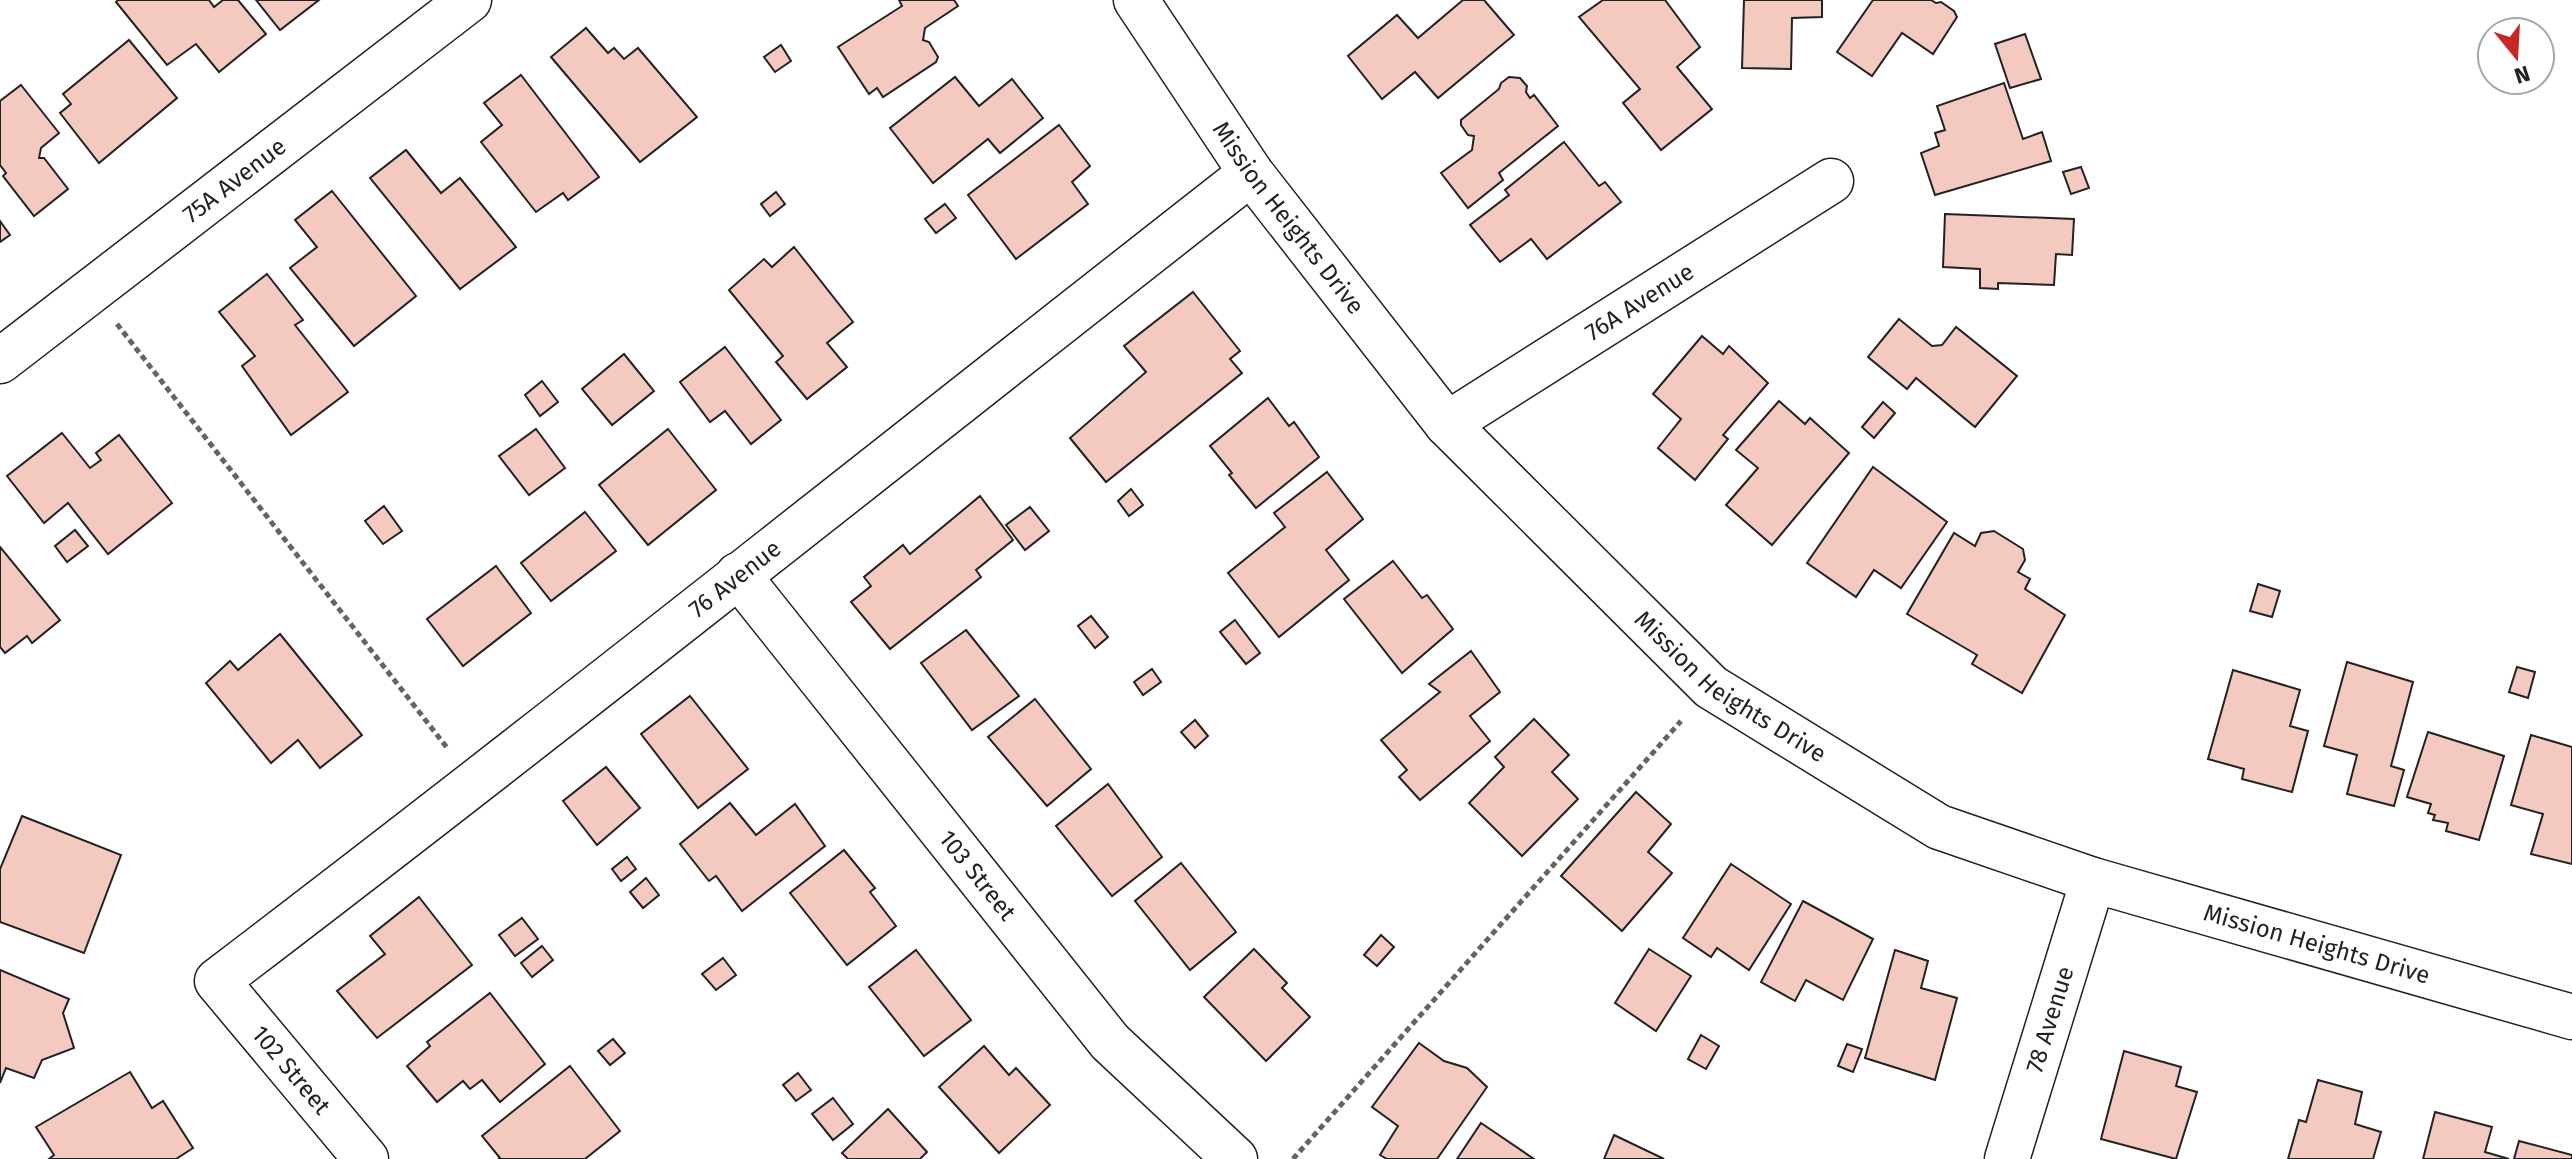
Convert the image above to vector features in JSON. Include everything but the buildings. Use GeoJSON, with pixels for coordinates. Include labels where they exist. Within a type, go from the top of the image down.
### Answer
{"type":"FeatureCollection","features":[{"type":"Feature","properties":{"kind":"street","name":"75A Avenue"},"geometry":{"type":"LineString","coordinates":[[0,361],[469,0]]}},
{"type":"Feature","properties":{"kind":"street","name":"Mission Heights Drive"},"geometry":{"type":"LineString","coordinates":[[1136,0],[1251,173],[1447,424],[1711,687],[1939,827],[2093,880],[2572,1017]]}},
{"type":"Feature","properties":{"kind":"street","name":"76 Avenue"},"geometry":{"type":"LineString","coordinates":[[217,981],[475,784],[1251,173]]}},
{"type":"Feature","properties":{"kind":"street","name":"76A Avenue"},"geometry":{"type":"LineString","coordinates":[[1447,424],[1831,181]]}},
{"type":"Feature","properties":{"kind":"street","name":"103 Street"},"geometry":{"type":"LineString","coordinates":[[738,575],[1110,1042],[1235,1159]]}},
{"type":"Feature","properties":{"kind":"street","name":"78 Avenue"},"geometry":{"type":"LineString","coordinates":[[2007,1159],[2093,880]]}},
{"type":"Feature","properties":{"kind":"street","name":"102 Street"},"geometry":{"type":"LineString","coordinates":[[217,981],[366,1159]]}},
{"type":"Feature","properties":{"kind":"path"},"geometry":{"type":"LineString","coordinates":[[91,291],[475,784]]}},
{"type":"Feature","properties":{"kind":"path"},"geometry":{"type":"LineString","coordinates":[[1293,1159],[1711,687]]}}]}
